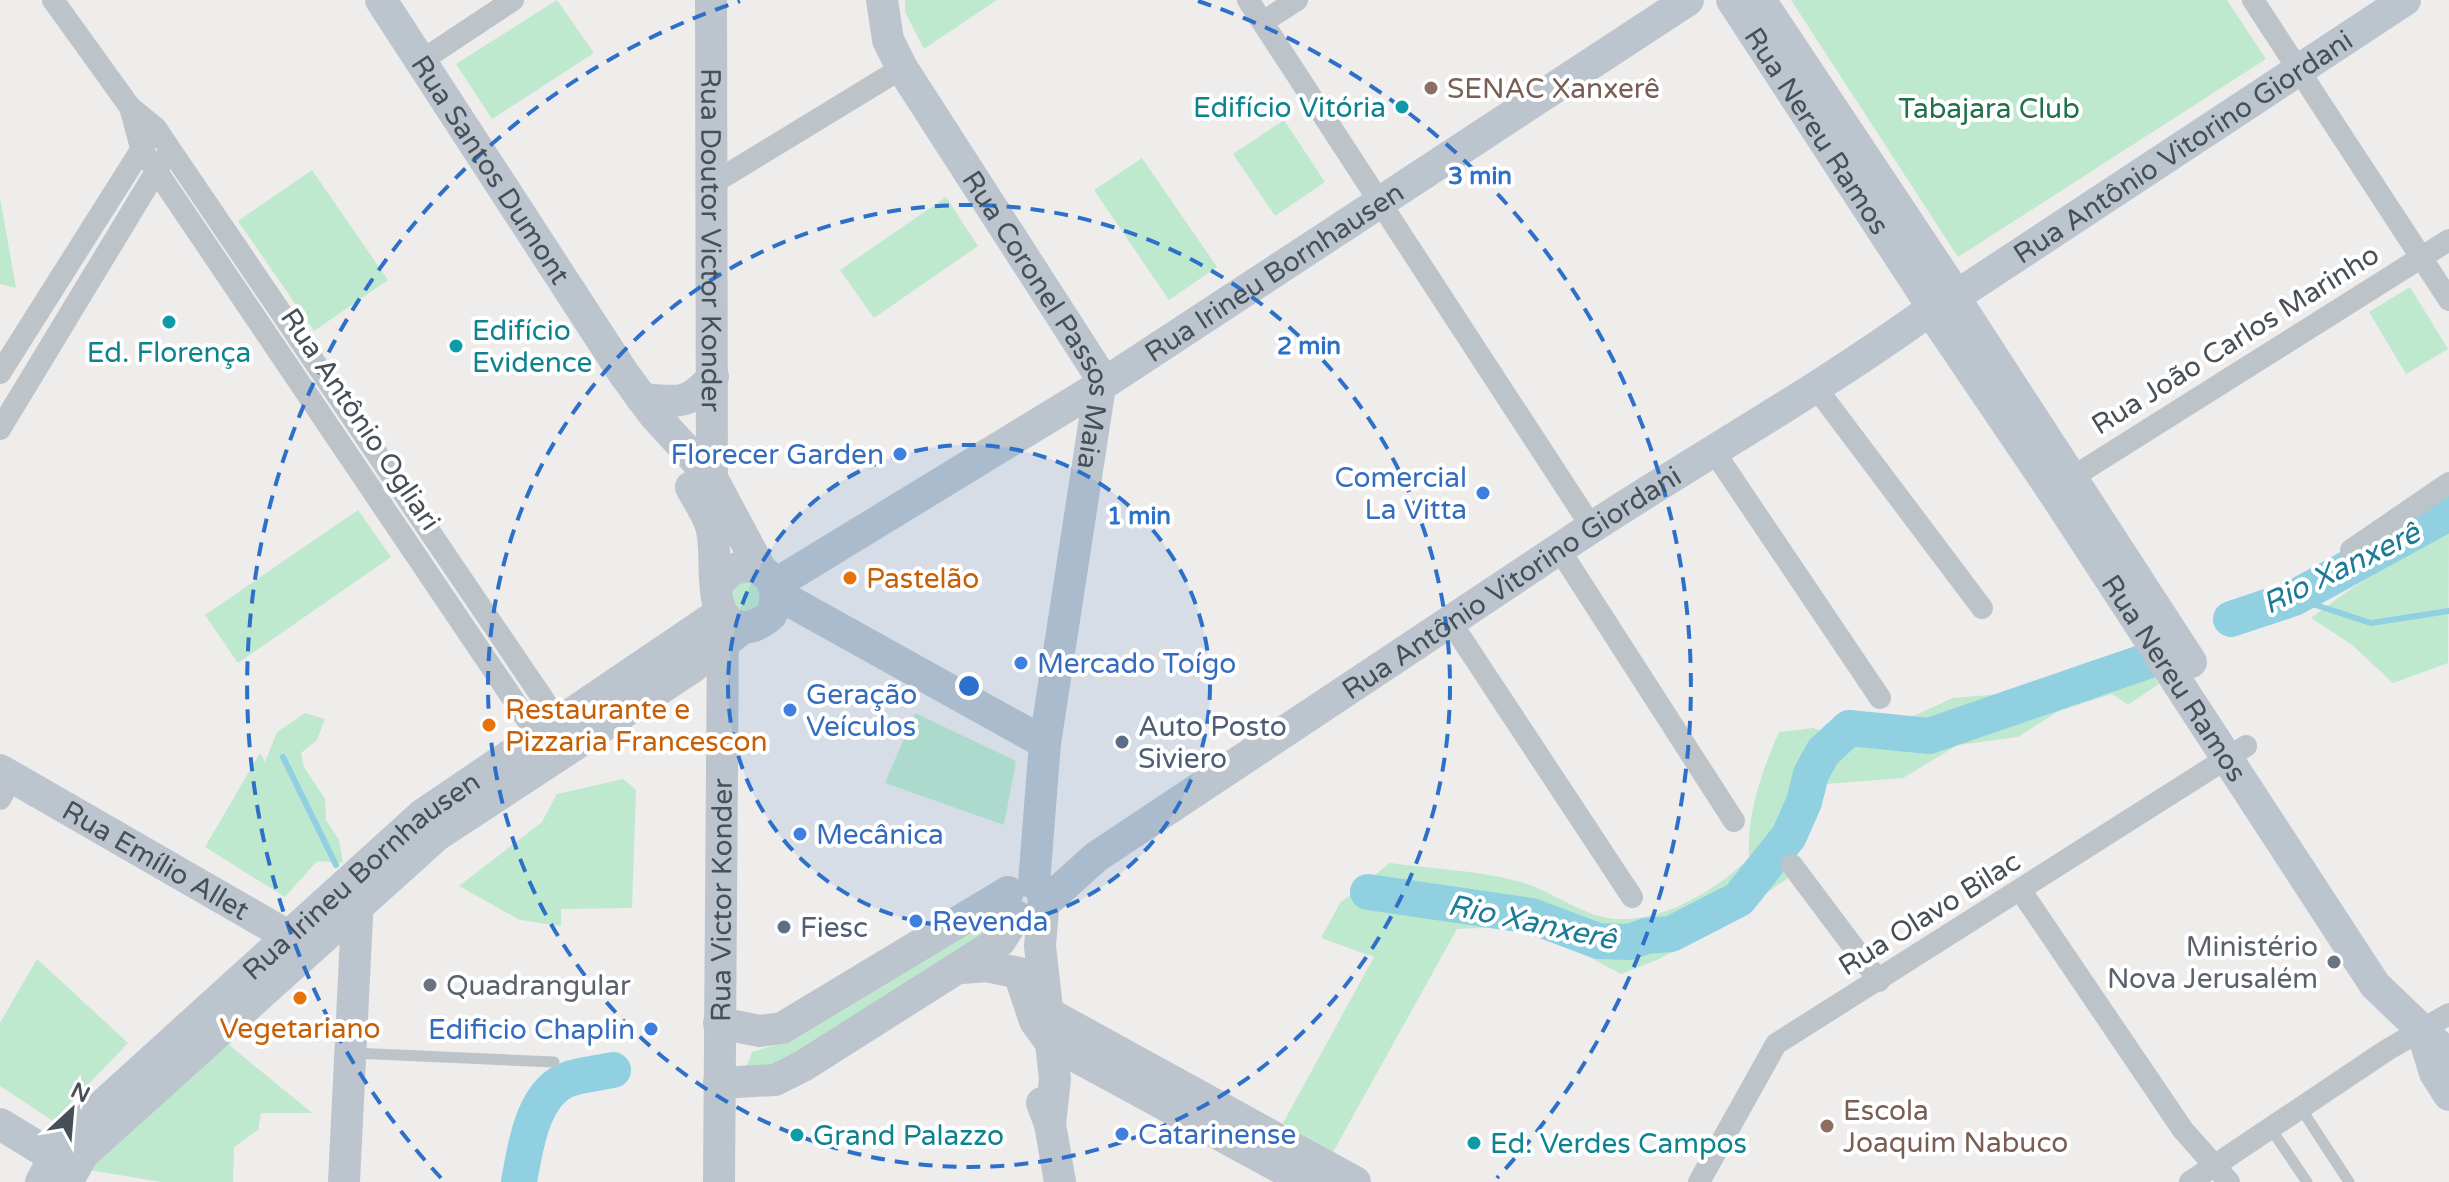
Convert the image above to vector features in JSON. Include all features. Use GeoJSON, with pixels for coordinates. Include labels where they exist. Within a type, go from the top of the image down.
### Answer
{"type":"FeatureCollection","features":[{"type":"Feature","properties":{"kind":"street","name":"Rua Antônio Ogliari"},"geometry":{"type":"LineString","coordinates":[[53,0],[130,107],[156,128],[170,149],[229,253],[267,332],[548,747]]}},
{"type":"Feature","properties":{"kind":"street","name":"Rua Santos Dumont"},"geometry":{"type":"LineString","coordinates":[[381,0],[649,408],[711,526],[745,606]]}},
{"type":"Feature","properties":{"kind":"street"},"geometry":{"type":"LineString","coordinates":[[421,61],[513,0]]}},
{"type":"Feature","properties":{"kind":"street","name":"Rua Doutor Victor Konder"},"geometry":{"type":"LineString","coordinates":[[711,0],[711,526]]}},
{"type":"Feature","properties":{"kind":"street","name":"Rua Coronel Passos Maia"},"geometry":{"type":"LineString","coordinates":[[882,0],[888,40],[902,68],[1097,371],[1100,386],[1045,743],[1039,818],[1019,973],[1034,1082],[1050,1124],[1060,1182]]}},
{"type":"Feature","properties":{"kind":"street"},"geometry":{"type":"LineString","coordinates":[[1248,0],[1593,529]]}},
{"type":"Feature","properties":{"kind":"street"},"geometry":{"type":"LineString","coordinates":[[1263,22],[1297,0]]}},
{"type":"Feature","properties":{"kind":"street","name":"Rua Irineu Bornhausen"},"geometry":{"type":"LineString","coordinates":[[59,1172],[63,1141],[180,1052],[302,943],[359,873],[422,815],[548,747],[669,672],[745,606],[1100,386],[1377,201],[1688,0]]}},
{"type":"Feature","properties":{"kind":"street","name":"Rua Nereu Ramos"},"geometry":{"type":"LineString","coordinates":[[1732,0],[1805,90],[1944,302],[2340,912],[2375,985],[2435,1022],[2446,1071]]}},
{"type":"Feature","properties":{"kind":"street","name":"Rua Nereu Ramos"},"geometry":{"type":"LineString","coordinates":[[1760,0],[1805,90]]}},
{"type":"Feature","properties":{"kind":"street"},"geometry":{"type":"LineString","coordinates":[[2253,0],[2449,300]]}},
{"type":"Feature","properties":{"kind":"street","name":"Rua Antônio Vitorino Giordani"},"geometry":{"type":"LineString","coordinates":[[719,1023],[760,1031],[782,1028],[1027,899],[1058,871],[1096,857],[1452,624],[1559,549],[1817,389],[1944,302],[2405,0]]}},
{"type":"Feature","properties":{"kind":"street"},"geometry":{"type":"LineString","coordinates":[[710,185],[902,68]]}},
{"type":"Feature","properties":{"kind":"street","name":"Rua Antônio Ogliari"},"geometry":{"type":"LineString","coordinates":[[130,107],[141,148],[288,318],[492,620],[548,747]]}},
{"type":"Feature","properties":{"kind":"street"},"geometry":{"type":"LineString","coordinates":[[0,373],[156,128]]}},
{"type":"Feature","properties":{"kind":"street"},"geometry":{"type":"LineString","coordinates":[[0,429],[170,149]]}},
{"type":"Feature","properties":{"kind":"street"},"geometry":{"type":"LineString","coordinates":[[96,218],[117,232]]}},
{"type":"Feature","properties":{"kind":"street","name":"Rua João Carlos Marinho"},"geometry":{"type":"LineString","coordinates":[[2062,484],[2449,240]]}},
{"type":"Feature","properties":{"kind":"street"},"geometry":{"type":"LineString","coordinates":[[35,316],[58,332]]}},
{"type":"Feature","properties":{"kind":"street"},"geometry":{"type":"LineString","coordinates":[[267,332],[288,318]]}},
{"type":"Feature","properties":{"kind":"street"},"geometry":{"type":"LineString","coordinates":[[649,408],[695,397],[713,377]]}},
{"type":"Feature","properties":{"kind":"street"},"geometry":{"type":"LineString","coordinates":[[1817,389],[1982,608]]}},
{"type":"Feature","properties":{"kind":"street"},"geometry":{"type":"LineString","coordinates":[[317,408],[340,396]]}},
{"type":"Feature","properties":{"kind":"street","name":"Rua Santos Dumont"},"geometry":{"type":"LineString","coordinates":[[649,408],[712,478]]}},
{"type":"Feature","properties":{"kind":"street"},"geometry":{"type":"LineString","coordinates":[[1715,453],[1880,698]]}},
{"type":"Feature","properties":{"kind":"street"},"geometry":{"type":"LineString","coordinates":[[370,486],[391,471]]}},
{"type":"Feature","properties":{"kind":"street"},"geometry":{"type":"LineString","coordinates":[[712,478],[745,606],[845,635],[1045,743]]}},
{"type":"Feature","properties":{"kind":"street"},"geometry":{"type":"LineString","coordinates":[[2351,550],[2449,483]]}},
{"type":"Feature","properties":{"kind":"street"},"geometry":{"type":"LineString","coordinates":[[422,563],[444,548]]}},
{"type":"Feature","properties":{"kind":"street"},"geometry":{"type":"LineString","coordinates":[[1559,549],[1734,821]]}},
{"type":"Feature","properties":{"kind":"street","name":"Rua Victor Konder"},"geometry":{"type":"LineString","coordinates":[[719,1182],[725,695],[745,606]]}},
{"type":"Feature","properties":{"kind":"street"},"geometry":{"type":"LineString","coordinates":[[470,633],[492,620]]}},
{"type":"Feature","properties":{"kind":"street"},"geometry":{"type":"LineString","coordinates":[[1452,624],[1632,897]]}},
{"type":"Feature","properties":{"kind":"street"},"geometry":{"type":"LineString","coordinates":[[669,672],[709,675],[725,695]]}},
{"type":"Feature","properties":{"kind":"street","name":"Rua Irineu Bornhausen"},"geometry":{"type":"LineString","coordinates":[[302,943],[358,909],[436,836],[548,747]]}},
{"type":"Feature","properties":{"kind":"street","name":"Rua Olavo Bilac"},"geometry":{"type":"LineString","coordinates":[[1699,1182],[1776,1044],[2237,753]]}},
{"type":"Feature","properties":{"kind":"street","name":"Rua Emílio Allet"},"geometry":{"type":"LineString","coordinates":[[4,782],[302,943]]}},
{"type":"Feature","properties":{"kind":"street"},"geometry":{"type":"LineString","coordinates":[[1039,818],[1053,852],[1063,858],[1096,857]]}},
{"type":"Feature","properties":{"kind":"street"},"geometry":{"type":"LineString","coordinates":[[1792,865],[1879,981]]}},
{"type":"Feature","properties":{"kind":"street"},"geometry":{"type":"LineString","coordinates":[[344,1182],[359,873]]}},
{"type":"Feature","properties":{"kind":"street"},"geometry":{"type":"LineString","coordinates":[[2021,891],[2183,1130],[2222,1174]]}},
{"type":"Feature","properties":{"kind":"street","name":"Rua Coronel Passos Maia"},"geometry":{"type":"LineString","coordinates":[[1027,899],[1040,946],[1055,1079],[1050,1124]]}},
{"type":"Feature","properties":{"kind":"street","name":"Rua Antônio Vitorino Giordani"},"geometry":{"type":"LineString","coordinates":[[719,1083],[775,1080],[962,968],[1000,941],[1027,899]]}},
{"type":"Feature","properties":{"kind":"street"},"geometry":{"type":"LineString","coordinates":[[962,968],[987,966],[1019,973],[1035,1021],[1257,1142],[1355,1182]]}},
{"type":"Feature","properties":{"kind":"street"},"geometry":{"type":"LineString","coordinates":[[2190,1182],[2222,1174],[2300,1106],[2435,1022]]}},
{"type":"Feature","properties":{"kind":"street"},"geometry":{"type":"LineString","coordinates":[[1049,1028],[1084,1061]]}},
{"type":"Feature","properties":{"kind":"street"},"geometry":{"type":"LineString","coordinates":[[1055,1079],[1066,1065],[1084,1061],[1133,1074]]}},
{"type":"Feature","properties":{"kind":"street"},"geometry":{"type":"LineString","coordinates":[[0,1124],[59,1172]]}},
{"type":"Feature","properties":{"kind":"street"},"geometry":{"type":"LineString","coordinates":[[1257,1142],[1307,1182]]}},
{"type":"Feature","properties":{"kind":"lane"},"geometry":{"type":"LineString","coordinates":[[352,1053],[554,1062]]}},
{"type":"Feature","properties":{"kind":"lane"},"geometry":{"type":"LineString","coordinates":[[2300,1106],[2349,1182]]}},
{"type":"Feature","properties":{"kind":"lane"},"geometry":{"type":"LineString","coordinates":[[2271,1129],[2307,1182]]}},
{"type":"Feature","properties":{"kind":"green space"},"geometry":{"type":"Polygon","coordinates":[[[557,0],[594,53],[492,119],[456,64],[557,0]]]}},
{"type":"Feature","properties":{"kind":"green space"},"geometry":{"type":"Polygon","coordinates":[[[905,0],[997,0],[924,49],[905,12],[905,0]]]}},
{"type":"Feature","properties":{"kind":"green space","name":"Tabajara Club"},"geometry":{"type":"Polygon","coordinates":[[[1791,0],[2227,0],[2266,59],[1958,257],[1791,0]]]}},
{"type":"Feature","properties":{"kind":"green space"},"geometry":{"type":"Polygon","coordinates":[[[1284,120],[1325,182],[1275,216],[1233,154],[1284,120]]]}},
{"type":"Feature","properties":{"kind":"green space"},"geometry":{"type":"Polygon","coordinates":[[[1142,158],[1217,267],[1169,300],[1094,190],[1142,158]]]}},
{"type":"Feature","properties":{"kind":"green space"},"geometry":{"type":"Polygon","coordinates":[[[312,170],[388,280],[314,331],[238,221],[312,170]]]}},
{"type":"Feature","properties":{"kind":"green space"},"geometry":{"type":"Polygon","coordinates":[[[946,197],[978,246],[874,318],[840,270],[946,197]]]}},
{"type":"Feature","properties":{"kind":"green space"},"geometry":{"type":"Polygon","coordinates":[[[0,198],[16,288],[0,284],[0,198]]]}},
{"type":"Feature","properties":{"kind":"green space"},"geometry":{"type":"Polygon","coordinates":[[[2410,287],[2448,349],[2406,374],[2369,312],[2410,287]]]}},
{"type":"Feature","properties":{"kind":"green space"},"geometry":{"type":"Polygon","coordinates":[[[358,510],[391,557],[238,663],[205,615],[358,510]]]}},
{"type":"Feature","properties":{"kind":"green space"},"geometry":{"type":"Polygon","coordinates":[[[2449,529],[2448,663],[2393,683],[2351,644],[2311,618],[2352,588],[2449,529]]]}},
{"type":"Feature","properties":{"kind":"green space"},"geometry":{"type":"Polygon","coordinates":[[[746,577],[764,591],[754,611],[737,611],[729,590],[746,577]]]}},
{"type":"Feature","properties":{"kind":"green space"},"geometry":{"type":"Polygon","coordinates":[[[2135,647],[2159,684],[2128,705],[2112,694],[2059,711],[2018,737],[1958,745],[1903,778],[1827,784],[1797,846],[1787,879],[1706,934],[1659,959],[1621,974],[1531,926],[1457,929],[1333,1152],[1283,1123],[1374,957],[1321,938],[1340,903],[1390,863],[1501,877],[1537,888],[1595,915],[1615,919],[1657,914],[1698,896],[1749,858],[1750,825],[1756,794],[1779,732],[1813,728],[1854,743],[1953,698],[2037,691],[2079,665],[2135,647]]]}},
{"type":"Feature","properties":{"kind":"green space"},"geometry":{"type":"Polygon","coordinates":[[[305,713],[325,719],[317,740],[301,753],[304,767],[325,799],[326,820],[339,840],[343,863],[317,861],[285,897],[205,847],[260,753],[265,762],[277,732],[305,713]]]}},
{"type":"Feature","properties":{"kind":"green space"},"geometry":{"type":"Polygon","coordinates":[[[915,713],[1016,761],[1004,825],[885,783],[915,713]]]}},
{"type":"Feature","properties":{"kind":"green space"},"geometry":{"type":"Polygon","coordinates":[[[623,779],[636,790],[632,908],[561,909],[561,926],[520,920],[459,886],[542,822],[557,794],[623,779]]]}},
{"type":"Feature","properties":{"kind":"green space"},"geometry":{"type":"Polygon","coordinates":[[[999,913],[999,936],[803,1062],[746,1067],[752,1052],[789,1041],[999,913]]]}},
{"type":"Feature","properties":{"kind":"green space"},"geometry":{"type":"Polygon","coordinates":[[[37,959],[128,1043],[53,1121],[0,1086],[0,1023],[37,959]]]}},
{"type":"Feature","properties":{"kind":"green space"},"geometry":{"type":"Polygon","coordinates":[[[228,1044],[312,1113],[261,1113],[258,1130],[234,1147],[233,1182],[161,1182],[89,1170],[228,1044]]]}},
{"type":"Feature","properties":{"kind":"waterway","name":"Rio Xanxerê"},"geometry":{"type":"LineString","coordinates":[[2231,619],[2294,598],[2449,513]]}},
{"type":"Feature","properties":{"kind":"waterway"},"geometry":{"type":"LineString","coordinates":[[2294,598],[2371,623],[2449,611]]}},
{"type":"Feature","properties":{"kind":"waterway","name":"Rio Xanxerê"},"geometry":{"type":"LineString","coordinates":[[1368,892],[1532,916],[1598,941],[1630,942],[1646,936],[1671,934],[1739,899],[1789,836],[1804,802],[1811,774],[1823,752],[1849,728],[1929,736],[2153,659]]}},
{"type":"Feature","properties":{"kind":"waterway"},"geometry":{"type":"LineString","coordinates":[[283,757],[336,865]]}},
{"type":"Feature","properties":{"kind":"waterway","name":"Rio Xanxerê"},"geometry":{"type":"LineString","coordinates":[[519,1182],[532,1123],[546,1096],[569,1079],[613,1070]]}},
{"type":"Feature","properties":{"kind":"place","name":"SENAC Xanxerê"},"geometry":{"type":"Point","coordinates":[1431,88]}},
{"type":"Feature","properties":{"kind":"place","name":"Edifício Vitória"},"geometry":{"type":"Point","coordinates":[1402,107]}},
{"type":"Feature","properties":{"kind":"place","name":"Ed. Florença"},"geometry":{"type":"Point","coordinates":[169,322]}},
{"type":"Feature","properties":{"kind":"place","name":"Edifício Evidence"},"geometry":{"type":"Point","coordinates":[456,346]}},
{"type":"Feature","properties":{"kind":"place","name":"Florecer Garden"},"geometry":{"type":"Point","coordinates":[900,454]}},
{"type":"Feature","properties":{"kind":"place","name":"Comercial La Vitta"},"geometry":{"type":"Point","coordinates":[1483,493]}},
{"type":"Feature","properties":{"kind":"place","name":"Pastelão"},"geometry":{"type":"Point","coordinates":[850,578]}},
{"type":"Feature","properties":{"kind":"place","name":"Mercado Toígo"},"geometry":{"type":"Point","coordinates":[1021,663]}},
{"type":"Feature","properties":{"kind":"place","name":"Geração Veículos"},"geometry":{"type":"Point","coordinates":[790,710]}},
{"type":"Feature","properties":{"kind":"place","name":"Restaurante e Pizzaria Francescon"},"geometry":{"type":"Point","coordinates":[489,725]}},
{"type":"Feature","properties":{"kind":"place","name":"Auto Posto Siviero"},"geometry":{"type":"Point","coordinates":[1122,742]}},
{"type":"Feature","properties":{"kind":"place","name":"Mecânica"},"geometry":{"type":"Point","coordinates":[800,834]}},
{"type":"Feature","properties":{"kind":"place","name":"Revenda"},"geometry":{"type":"Point","coordinates":[916,921]}},
{"type":"Feature","properties":{"kind":"place","name":"Fiesc"},"geometry":{"type":"Point","coordinates":[784,927]}},
{"type":"Feature","properties":{"kind":"place","name":"Ministério Nova Jerusalém"},"geometry":{"type":"Point","coordinates":[2334,962]}},
{"type":"Feature","properties":{"kind":"place","name":"Quadrangular"},"geometry":{"type":"Point","coordinates":[430,985]}},
{"type":"Feature","properties":{"kind":"place","name":"Vegetariano"},"geometry":{"type":"Point","coordinates":[300,998]}},
{"type":"Feature","properties":{"kind":"place","name":"Edificio Chaplin"},"geometry":{"type":"Point","coordinates":[651,1029]}},
{"type":"Feature","properties":{"kind":"place","name":"Escola Joaquim Nabuco"},"geometry":{"type":"Point","coordinates":[1827,1126]}},
{"type":"Feature","properties":{"kind":"place","name":"Catarinense"},"geometry":{"type":"Point","coordinates":[1122,1134]}},
{"type":"Feature","properties":{"kind":"place","name":"Grand Palazzo"},"geometry":{"type":"Point","coordinates":[797,1135]}},
{"type":"Feature","properties":{"kind":"place","name":"Ed. Verdes Campos"},"geometry":{"type":"Point","coordinates":[1474,1143]}}]}
